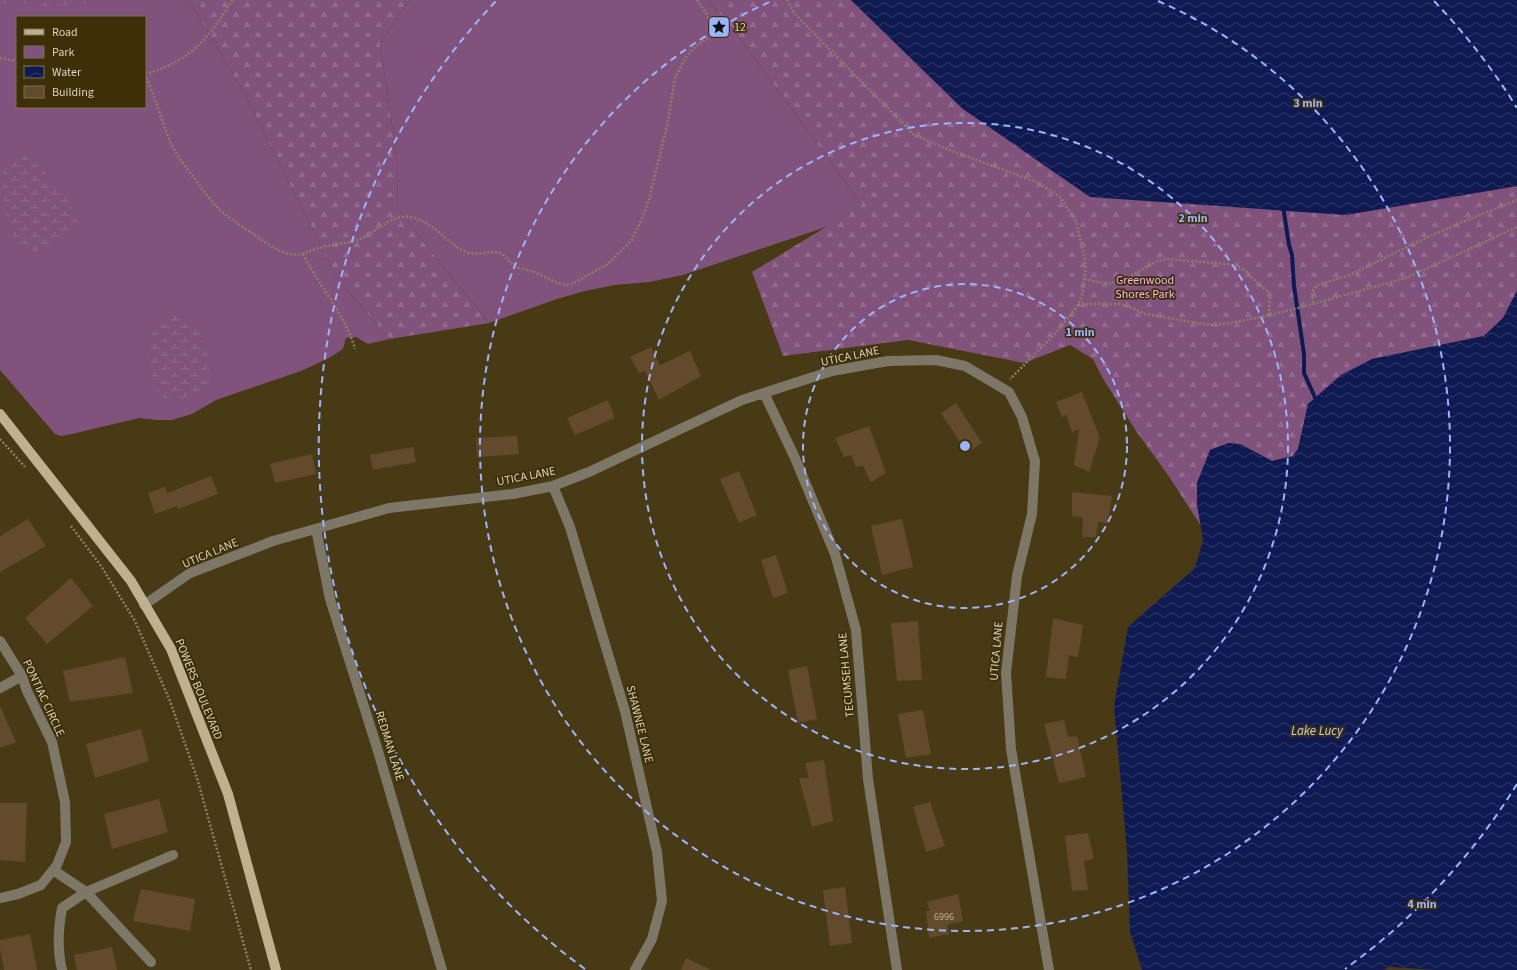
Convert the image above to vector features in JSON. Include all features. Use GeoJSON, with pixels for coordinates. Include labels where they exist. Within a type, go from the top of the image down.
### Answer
{"type":"FeatureCollection","features":[{"type":"Feature","properties":{"kind":"main road","name":"POWERS BOULEVARD"},"geometry":{"type":"LineString","coordinates":[[0,414],[131,581],[171,649],[228,794],[276,970]]}},
{"type":"Feature","properties":{"kind":"street","name":"UTICA LANE"},"geometry":{"type":"LineString","coordinates":[[144,605],[190,573],[273,541],[389,508],[513,494],[553,486],[589,472],[742,400],[832,371],[888,361],[936,360],[965,366],[1009,392],[1022,417],[1036,461],[1032,514],[1017,576],[1006,673],[1011,749],[1049,970]]}},
{"type":"Feature","properties":{"kind":"street","name":"TECUMSEH LANE"},"geometry":{"type":"LineString","coordinates":[[764,393],[795,458],[835,554],[856,630],[868,779],[897,970]]}},
{"type":"Feature","properties":{"kind":"street","name":"SHAWNEE LANE"},"geometry":{"type":"LineString","coordinates":[[553,486],[570,527],[625,711],[658,852],[662,901],[652,939],[635,970]]}},
{"type":"Feature","properties":{"kind":"street","name":"REDMAN LANE"},"geometry":{"type":"LineString","coordinates":[[316,529],[330,599],[378,751],[442,970]]}},
{"type":"Feature","properties":{"kind":"street","name":"PONTIAC CIRCLE"},"geometry":{"type":"LineString","coordinates":[[0,641],[22,676],[27,691],[52,742],[65,802],[66,842],[57,865],[41,885],[18,894],[0,898]]}},
{"type":"Feature","properties":{"kind":"street"},"geometry":{"type":"LineString","coordinates":[[0,688],[22,676]]}},
{"type":"Feature","properties":{"kind":"street"},"geometry":{"type":"LineString","coordinates":[[62,970],[59,955],[58,927],[62,908],[86,892],[173,855]]}},
{"type":"Feature","properties":{"kind":"street"},"geometry":{"type":"LineString","coordinates":[[53,870],[86,892],[151,962]]}},
{"type":"Feature","properties":{"kind":"path"},"geometry":{"type":"LineString","coordinates":[[146,74],[169,66],[182,59],[198,45],[216,24],[233,0]]}},
{"type":"Feature","properties":{"kind":"path"},"geometry":{"type":"LineString","coordinates":[[146,77],[172,146],[183,164],[215,205],[238,224],[278,249],[289,254],[304,254],[327,246],[344,244],[359,240],[371,234],[391,220],[407,216],[422,221],[466,252],[475,254],[495,252],[501,254],[514,265],[564,285],[570,285],[577,283],[608,264],[632,240],[640,223],[649,200],[668,121],[675,78],[679,68],[695,47],[710,36],[712,31],[707,15],[697,0]]}},
{"type":"Feature","properties":{"kind":"path"},"geometry":{"type":"LineString","coordinates":[[787,0],[794,13],[914,135],[952,151],[1039,183],[1060,197],[1076,221],[1086,265],[1082,295],[1078,306],[1055,334],[1002,388]]}},
{"type":"Feature","properties":{"kind":"path"},"geometry":{"type":"LineString","coordinates":[[0,58],[16,61]]}},
{"type":"Feature","properties":{"kind":"path"},"geometry":{"type":"LineString","coordinates":[[1313,303],[1312,292],[1317,285],[1350,276],[1413,244],[1517,200]]}},
{"type":"Feature","properties":{"kind":"path"},"geometry":{"type":"LineString","coordinates":[[1078,306],[1119,304],[1145,314],[1209,325],[1225,324],[1302,307],[1406,278],[1517,227]]}},
{"type":"Feature","properties":{"kind":"path"},"geometry":{"type":"LineString","coordinates":[[304,254],[322,288],[346,325],[350,333],[354,349]]}},
{"type":"Feature","properties":{"kind":"path"},"geometry":{"type":"LineString","coordinates":[[1084,278],[1107,283],[1117,282],[1132,276],[1148,265],[1166,258],[1227,264],[1236,266],[1246,271],[1267,291],[1270,297],[1268,315]]}},
{"type":"Feature","properties":{"kind":"path"},"geometry":{"type":"LineString","coordinates":[[0,439],[26,468]]}},
{"type":"Feature","properties":{"kind":"path"},"geometry":{"type":"LineString","coordinates":[[69,522],[101,566],[135,621],[170,702],[197,778],[251,970]]}},
{"type":"Feature","properties":{"kind":"green space"},"geometry":{"type":"Polygon","coordinates":[[[0,0],[189,0],[243,91],[338,280],[390,339],[368,344],[356,337],[346,338],[343,349],[329,358],[301,371],[216,400],[192,414],[172,420],[139,418],[72,434],[61,436],[55,434],[0,370],[0,0]]]}},
{"type":"Feature","properties":{"kind":"green space"},"geometry":{"type":"Polygon","coordinates":[[[0,0],[112,0],[49,7],[27,3],[0,3],[0,0]]]}},
{"type":"Feature","properties":{"kind":"green space"},"geometry":{"type":"Polygon","coordinates":[[[189,0],[409,0],[380,44],[397,158],[398,208],[443,267],[489,323],[390,339],[338,280],[243,91],[189,0]]]}},
{"type":"Feature","properties":{"kind":"green space"},"geometry":{"type":"Polygon","coordinates":[[[409,0],[708,0],[735,32],[862,205],[829,226],[683,275],[649,282],[615,285],[585,291],[557,299],[489,323],[443,267],[398,208],[397,158],[380,44],[409,0]]]}},
{"type":"Feature","properties":{"kind":"green space","name":"Greenwood Shores Park"},"geometry":{"type":"Polygon","coordinates":[[[708,0],[851,0],[963,109],[1345,215],[1517,186],[1517,291],[1503,318],[1484,336],[1372,359],[1308,404],[1298,449],[1293,456],[1272,461],[1240,444],[1229,443],[1210,450],[1197,504],[1201,526],[1168,475],[1136,431],[1102,377],[1093,359],[1070,345],[1024,363],[908,340],[783,356],[752,272],[862,205],[735,32],[708,0]]]}},
{"type":"Feature","properties":{"kind":"green space"},"geometry":{"type":"Polygon","coordinates":[[[18,153],[25,153],[32,157],[72,205],[76,218],[75,226],[70,234],[48,249],[42,251],[31,250],[18,243],[10,232],[6,219],[2,173],[4,165],[7,161],[18,153]]]}},
{"type":"Feature","properties":{"kind":"green space"},"geometry":{"type":"Polygon","coordinates":[[[176,315],[182,315],[188,318],[193,323],[202,339],[209,360],[210,378],[206,388],[200,392],[174,400],[169,400],[162,397],[156,387],[149,364],[148,346],[149,339],[158,327],[176,315]]]}},
{"type":"Feature","properties":{"kind":"water"},"geometry":{"type":"Polygon","coordinates":[[[851,0],[1517,0],[1517,186],[1345,215],[1090,197],[963,109],[851,0]]]}},
{"type":"Feature","properties":{"kind":"water","name":"Lake Lucy"},"geometry":{"type":"Polygon","coordinates":[[[1517,291],[1517,970],[1438,970],[1390,967],[1383,970],[1142,970],[1130,932],[1127,851],[1114,706],[1128,627],[1195,568],[1203,540],[1197,504],[1197,483],[1210,450],[1229,443],[1240,444],[1272,461],[1293,456],[1298,449],[1308,404],[1341,375],[1372,359],[1484,336],[1503,318],[1517,291]]]}},
{"type":"Feature","properties":{"kind":"building"},"geometry":{"type":"Polygon","coordinates":[[[651,347],[660,365],[690,351],[701,376],[659,400],[645,371],[639,373],[630,357],[651,347]]]}},
{"type":"Feature","properties":{"kind":"building"},"geometry":{"type":"Polygon","coordinates":[[[1082,392],[1100,438],[1089,472],[1074,465],[1079,429],[1072,432],[1066,415],[1062,417],[1056,402],[1082,392]]]}},
{"type":"Feature","properties":{"kind":"building"},"geometry":{"type":"Polygon","coordinates":[[[608,400],[615,418],[575,435],[567,418],[608,400]]]}},
{"type":"Feature","properties":{"kind":"building"},"geometry":{"type":"Polygon","coordinates":[[[956,403],[982,443],[967,453],[941,413],[956,403]]]}},
{"type":"Feature","properties":{"kind":"building"},"geometry":{"type":"Polygon","coordinates":[[[869,426],[886,473],[871,482],[863,466],[856,467],[851,455],[844,457],[835,438],[869,426]]]}},
{"type":"Feature","properties":{"kind":"building"},"geometry":{"type":"Polygon","coordinates":[[[517,436],[519,454],[477,457],[476,438],[517,436]]]}},
{"type":"Feature","properties":{"kind":"building"},"geometry":{"type":"Polygon","coordinates":[[[413,447],[416,462],[373,470],[370,455],[413,447]]]}},
{"type":"Feature","properties":{"kind":"building"},"geometry":{"type":"Polygon","coordinates":[[[312,454],[316,474],[275,483],[270,464],[312,454]]]}},
{"type":"Feature","properties":{"kind":"building"},"geometry":{"type":"Polygon","coordinates":[[[739,471],[757,515],[739,523],[720,479],[739,471]]]}},
{"type":"Feature","properties":{"kind":"building"},"geometry":{"type":"Polygon","coordinates":[[[211,476],[218,494],[178,509],[177,506],[155,514],[148,493],[165,487],[167,493],[211,476]]]}},
{"type":"Feature","properties":{"kind":"building"},"geometry":{"type":"Polygon","coordinates":[[[1072,492],[1112,496],[1108,523],[1098,522],[1096,537],[1082,537],[1083,518],[1072,516],[1072,492]]]}},
{"type":"Feature","properties":{"kind":"building"},"geometry":{"type":"Polygon","coordinates":[[[28,519],[46,546],[0,572],[0,536],[28,519]]]}},
{"type":"Feature","properties":{"kind":"building"},"geometry":{"type":"Polygon","coordinates":[[[902,519],[913,567],[882,575],[871,526],[902,519]]]}},
{"type":"Feature","properties":{"kind":"building"},"geometry":{"type":"Polygon","coordinates":[[[776,555],[788,593],[773,598],[761,560],[776,555]]]}},
{"type":"Feature","properties":{"kind":"building"},"geometry":{"type":"Polygon","coordinates":[[[71,578],[93,606],[47,644],[25,618],[71,578]]]}},
{"type":"Feature","properties":{"kind":"building"},"geometry":{"type":"Polygon","coordinates":[[[1053,618],[1083,625],[1078,657],[1069,655],[1066,679],[1046,677],[1053,618]]]}},
{"type":"Feature","properties":{"kind":"building"},"geometry":{"type":"Polygon","coordinates":[[[918,621],[922,680],[897,681],[891,623],[918,621]]]}},
{"type":"Feature","properties":{"kind":"building"},"geometry":{"type":"Polygon","coordinates":[[[125,657],[133,693],[70,702],[63,671],[125,657]]]}},
{"type":"Feature","properties":{"kind":"building"},"geometry":{"type":"Polygon","coordinates":[[[807,666],[817,719],[798,723],[788,670],[807,666]]]}},
{"type":"Feature","properties":{"kind":"building"},"geometry":{"type":"Polygon","coordinates":[[[0,706],[16,742],[0,748],[0,706]]]}},
{"type":"Feature","properties":{"kind":"building"},"geometry":{"type":"Polygon","coordinates":[[[923,710],[931,754],[906,758],[898,714],[923,710]]]}},
{"type":"Feature","properties":{"kind":"building"},"geometry":{"type":"Polygon","coordinates":[[[1064,720],[1068,737],[1077,736],[1086,777],[1059,783],[1044,724],[1064,720]]]}},
{"type":"Feature","properties":{"kind":"building"},"geometry":{"type":"Polygon","coordinates":[[[141,729],[149,761],[95,778],[86,744],[141,729]]]}},
{"type":"Feature","properties":{"kind":"building"},"geometry":{"type":"Polygon","coordinates":[[[824,760],[833,821],[812,827],[799,778],[809,778],[805,763],[824,760]]]}},
{"type":"Feature","properties":{"kind":"building"},"geometry":{"type":"Polygon","coordinates":[[[159,799],[168,832],[112,849],[104,814],[159,799]]]}},
{"type":"Feature","properties":{"kind":"building"},"geometry":{"type":"Polygon","coordinates":[[[930,802],[945,846],[926,852],[913,807],[930,802]]]}},
{"type":"Feature","properties":{"kind":"building"},"geometry":{"type":"Polygon","coordinates":[[[0,803],[27,803],[25,862],[0,860],[0,803]]]}},
{"type":"Feature","properties":{"kind":"building"},"geometry":{"type":"Polygon","coordinates":[[[1088,833],[1094,859],[1084,861],[1088,890],[1072,891],[1065,836],[1088,833]]]}},
{"type":"Feature","properties":{"kind":"building"},"geometry":{"type":"Polygon","coordinates":[[[845,887],[852,943],[830,946],[823,890],[845,887]]]}},
{"type":"Feature","properties":{"kind":"building"},"geometry":{"type":"Polygon","coordinates":[[[141,889],[195,899],[190,931],[133,921],[141,889]]]}},
{"type":"Feature","properties":{"kind":"building"},"geometry":{"type":"Polygon","coordinates":[[[958,894],[963,921],[947,925],[949,934],[929,938],[926,911],[930,911],[927,902],[958,894]]]}},
{"type":"Feature","properties":{"kind":"building"},"geometry":{"type":"Polygon","coordinates":[[[30,934],[37,970],[4,970],[0,940],[30,934]]]}},
{"type":"Feature","properties":{"kind":"building"},"geometry":{"type":"Polygon","coordinates":[[[112,947],[117,970],[77,970],[74,955],[112,947]]]}},
{"type":"Feature","properties":{"kind":"building"},"geometry":{"type":"Polygon","coordinates":[[[686,958],[711,970],[681,970],[686,958]]]}},
{"type":"Feature","properties":{"kind":"waterway"},"geometry":{"type":"LineString","coordinates":[[1283,206],[1292,255],[1294,286],[1304,354],[1304,373],[1317,402]]}},
{"type":"Feature","properties":{"kind":"place","name":"12"},"geometry":{"type":"Point","coordinates":[719,27]}}]}
